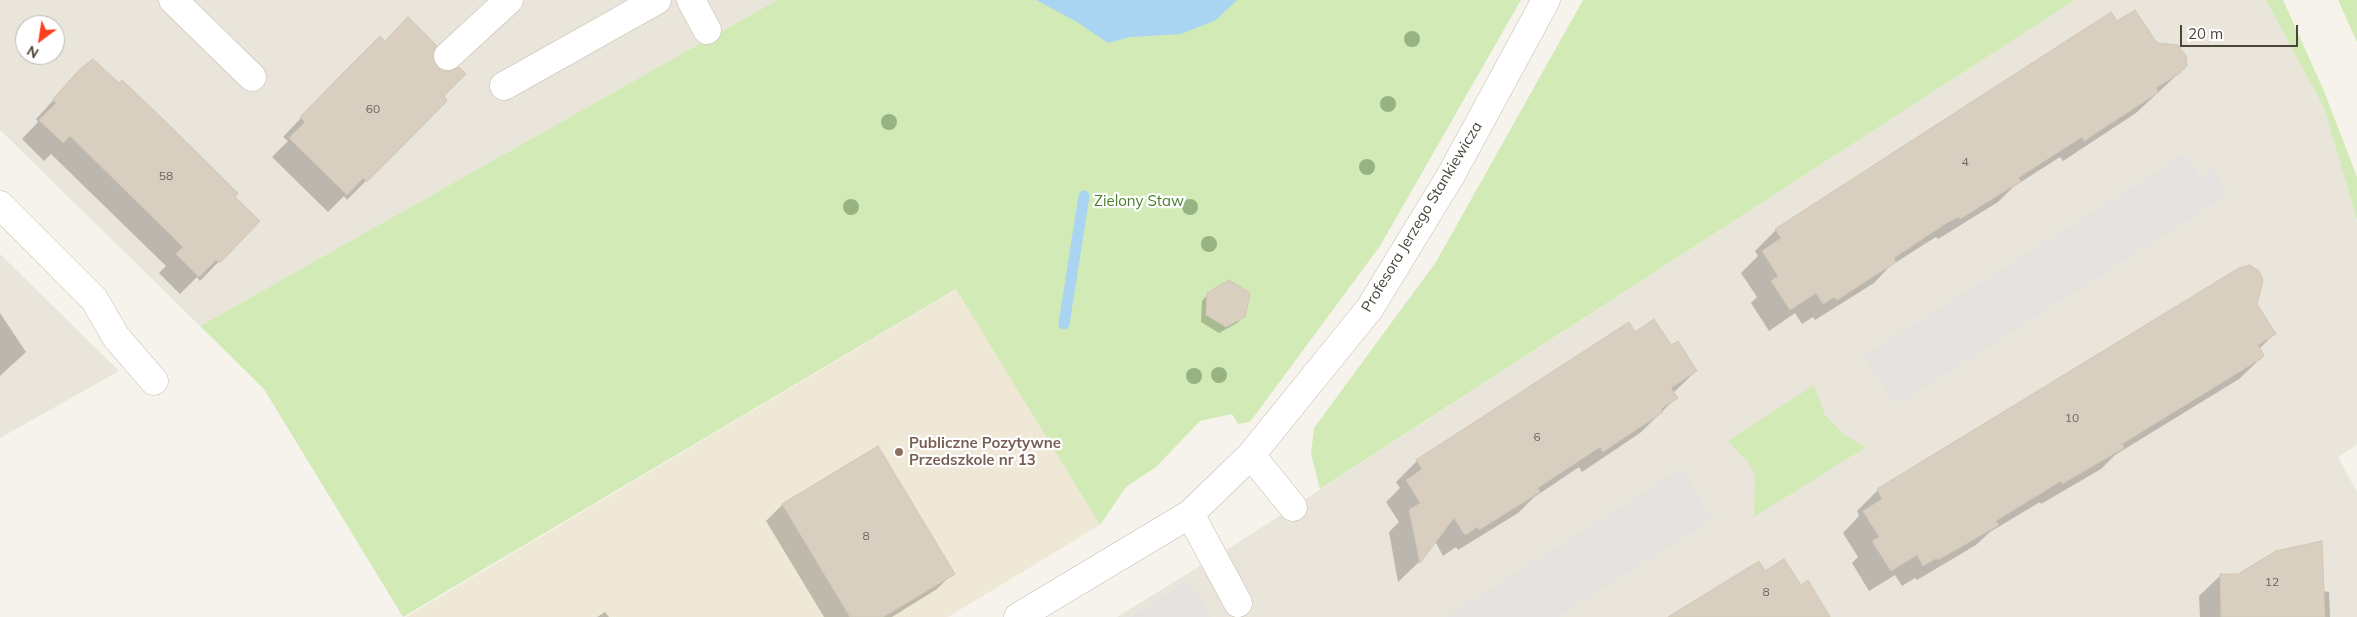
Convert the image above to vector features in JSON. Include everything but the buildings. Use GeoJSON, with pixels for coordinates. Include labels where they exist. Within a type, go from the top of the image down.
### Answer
{"type":"FeatureCollection","features":[{"type":"Feature","properties":{"kind":"street"},"geometry":{"type":"LineString","coordinates":[[173,0],[252,77]]}},
{"type":"Feature","properties":{"kind":"street"},"geometry":{"type":"LineString","coordinates":[[448,56],[509,0]]}},
{"type":"Feature","properties":{"kind":"street"},"geometry":{"type":"LineString","coordinates":[[504,86],[657,0]]}},
{"type":"Feature","properties":{"kind":"street"},"geometry":{"type":"LineString","coordinates":[[691,0],[706,30]]}},
{"type":"Feature","properties":{"kind":"street","name":"Profesora Jerzego Stankiewicza"},"geometry":{"type":"LineString","coordinates":[[1018,617],[1190,514],[1251,455],[1370,308],[1451,175],[1546,0]]}},
{"type":"Feature","properties":{"kind":"street"},"geometry":{"type":"LineString","coordinates":[[0,205],[94,299],[116,337],[154,380]]}},
{"type":"Feature","properties":{"kind":"street"},"geometry":{"type":"LineString","coordinates":[[1251,455],[1293,507]]}},
{"type":"Feature","properties":{"kind":"street"},"geometry":{"type":"LineString","coordinates":[[1190,514],[1238,603]]}},
{"type":"Feature","properties":{"kind":"shaded area"},"geometry":{"type":"Polygon","coordinates":[[[0,0],[777,0],[200,326],[0,130],[0,0]]]}},
{"type":"Feature","properties":{"kind":"shaded area"},"geometry":{"type":"Polygon","coordinates":[[[2075,0],[2266,0],[2324,108],[2357,220],[2357,445],[2338,457],[2357,492],[2357,617],[1117,617],[1236,544],[2075,0]]]}},
{"type":"Feature","properties":{"kind":"shaded area"},"geometry":{"type":"Polygon","coordinates":[[[2185,154],[2200,177],[2213,169],[2229,194],[1896,405],[1864,356],[2185,154]]]}},
{"type":"Feature","properties":{"kind":"shaded area"},"geometry":{"type":"Polygon","coordinates":[[[0,254],[119,371],[0,438],[0,254]]]}},
{"type":"Feature","properties":{"kind":"shaded area","name":"Publiczne Pozytywne Przedszkole nr 13"},"geometry":{"type":"Polygon","coordinates":[[[957,289],[1100,525],[948,617],[406,617],[957,289]]]}},
{"type":"Feature","properties":{"kind":"shaded area"},"geometry":{"type":"Polygon","coordinates":[[[1681,469],[1713,519],[1557,617],[1446,617],[1681,469]]]}},
{"type":"Feature","properties":{"kind":"shaded area"},"geometry":{"type":"Polygon","coordinates":[[[1189,581],[1211,617],[1130,617],[1189,581]]]}},
{"type":"Feature","properties":{"kind":"green space","name":"Zielony Staw"},"geometry":{"type":"Polygon","coordinates":[[[777,0],[1521,0],[1380,246],[1250,422],[1238,424],[1232,414],[1200,421],[1156,467],[1126,487],[1100,525],[956,289],[403,617],[264,389],[200,326],[777,0]]]}},
{"type":"Feature","properties":{"kind":"green space"},"geometry":{"type":"Polygon","coordinates":[[[1583,0],[2075,0],[1320,489],[1311,454],[1314,428],[1436,262],[1583,0]]]}},
{"type":"Feature","properties":{"kind":"green space"},"geometry":{"type":"Polygon","coordinates":[[[2266,0],[2283,0],[2324,91],[2357,177],[2357,220],[2324,108],[2266,0]]]}},
{"type":"Feature","properties":{"kind":"green space"},"geometry":{"type":"Polygon","coordinates":[[[2338,0],[2357,0],[2357,42],[2338,0]]]}},
{"type":"Feature","properties":{"kind":"green space"},"geometry":{"type":"Polygon","coordinates":[[[1814,385],[1825,415],[1844,435],[1866,447],[1754,517],[1755,476],[1748,462],[1728,441],[1814,385]]]}},
{"type":"Feature","properties":{"kind":"water"},"geometry":{"type":"Polygon","coordinates":[[[1036,0],[1237,0],[1216,20],[1181,34],[1130,37],[1108,43],[1077,22],[1036,0]]]}},
{"type":"Feature","properties":{"kind":"waterway"},"geometry":{"type":"LineString","coordinates":[[1064,324],[1084,196]]}},
{"type":"Feature","properties":{"kind":"place","name":"Publiczne Pozytywne Przedszkole nr 13"},"geometry":{"type":"Point","coordinates":[899,452]}}]}
